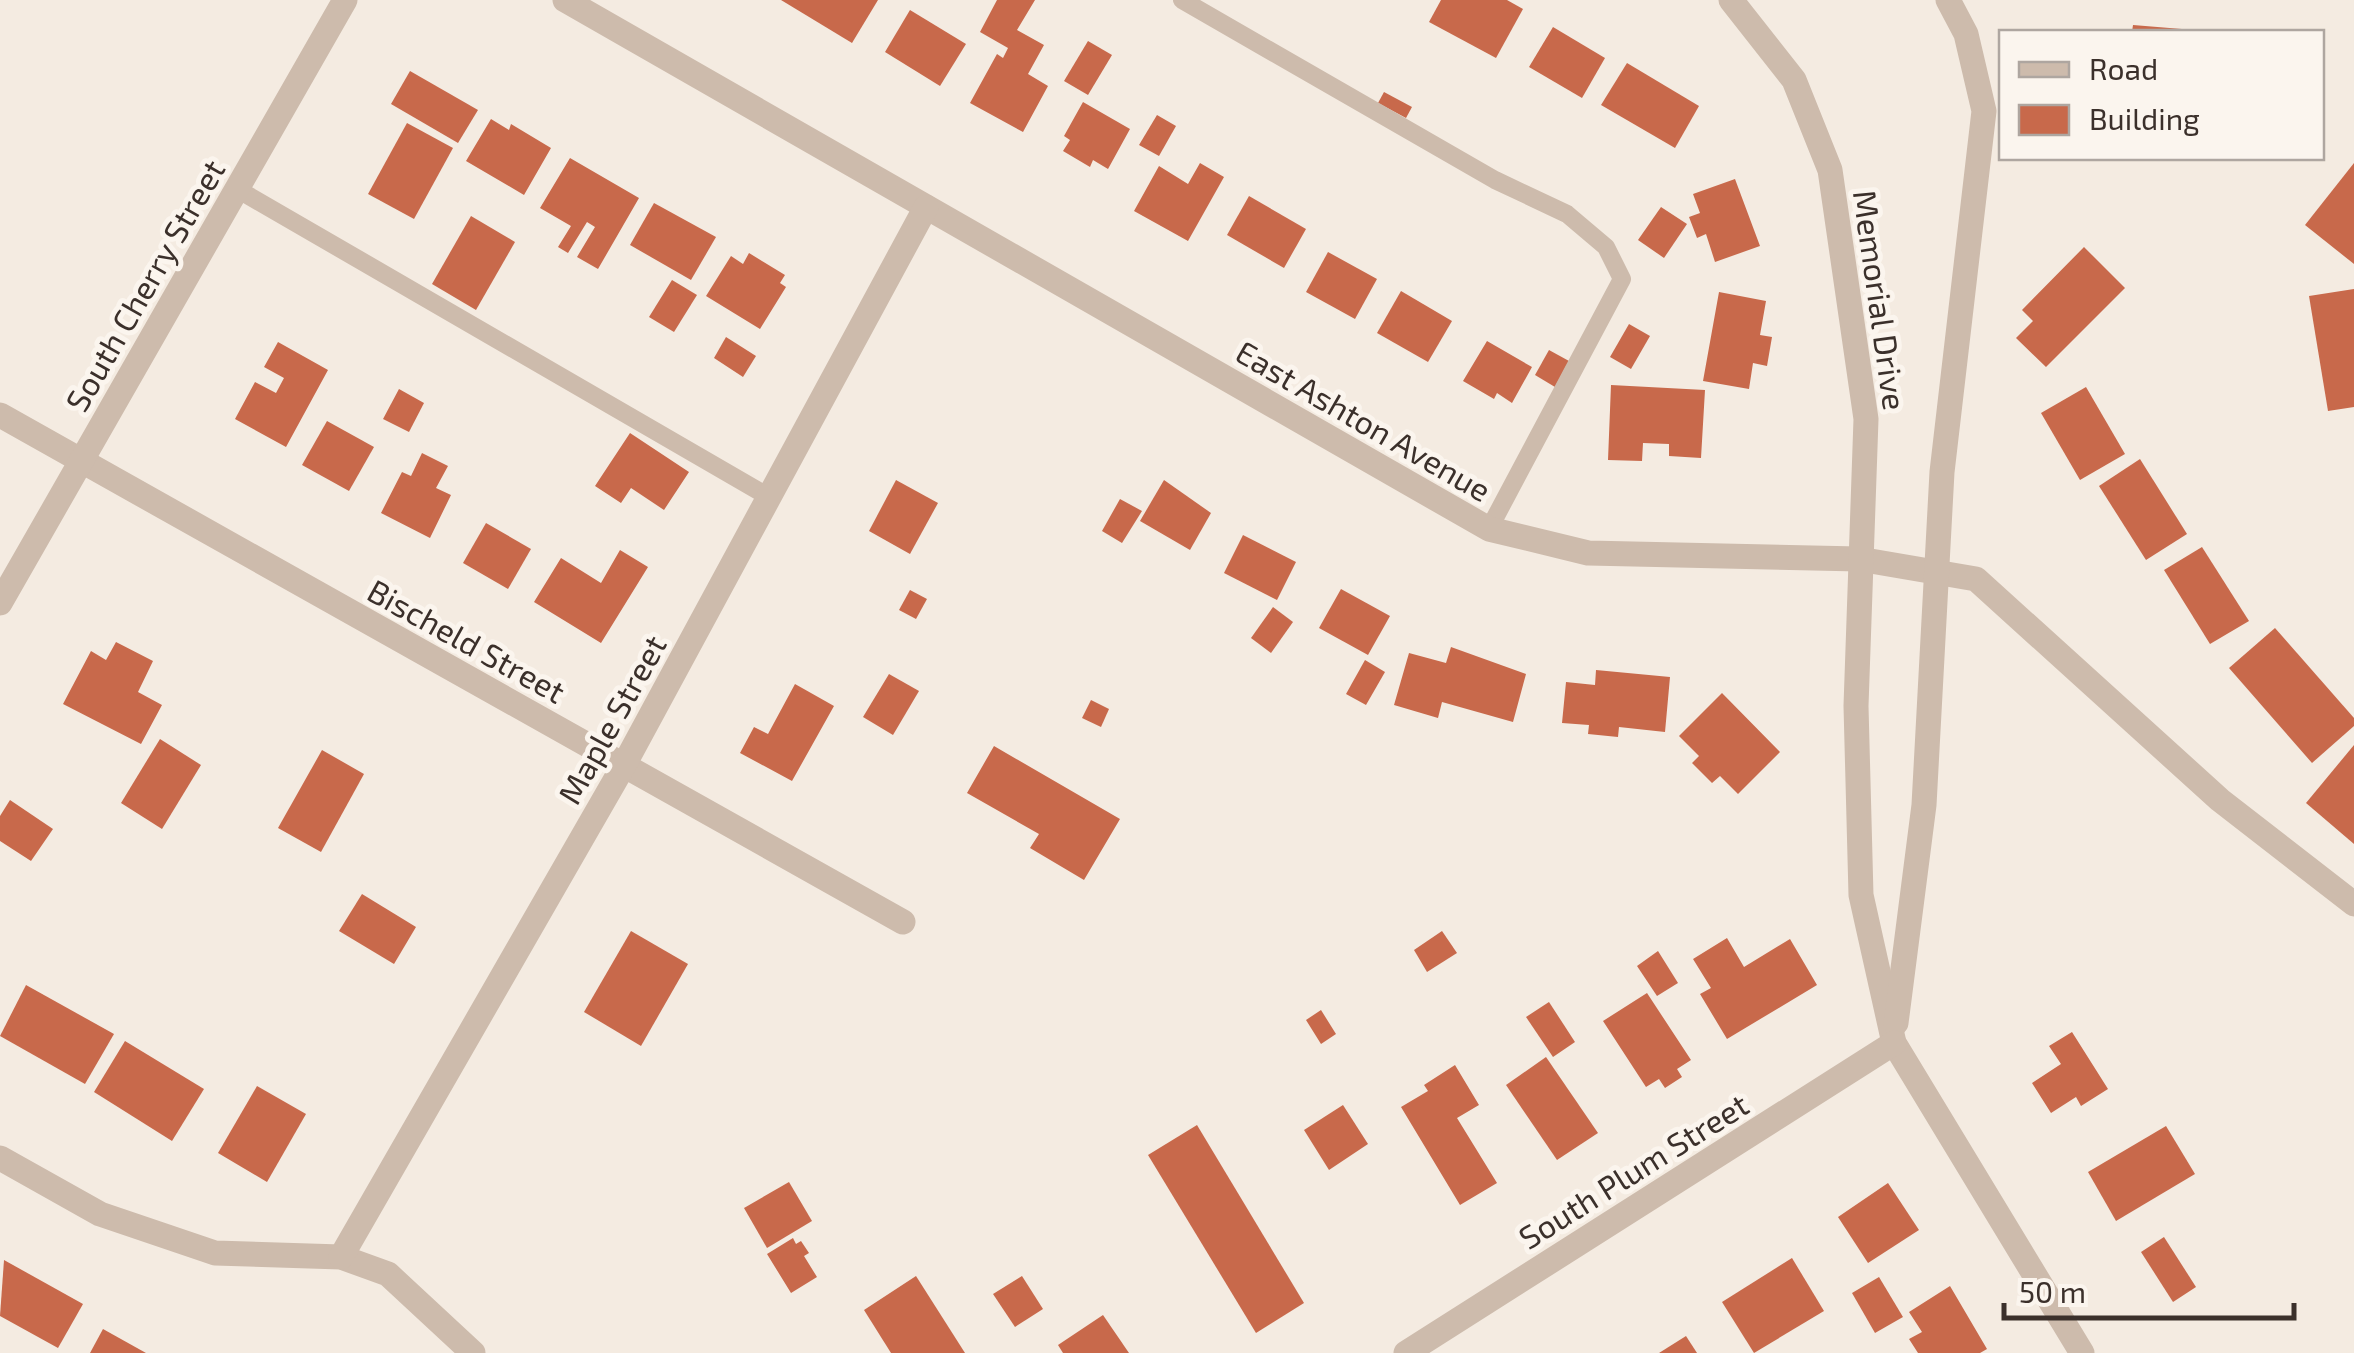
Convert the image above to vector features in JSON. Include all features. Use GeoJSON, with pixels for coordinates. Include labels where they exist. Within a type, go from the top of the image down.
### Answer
{"type":"FeatureCollection","features":[{"type":"Feature","properties":{"kind":"street","name":"South Cherry Street"},"geometry":{"type":"LineString","coordinates":[[0,603],[344,0]]}},
{"type":"Feature","properties":{"kind":"street","name":"East Ashton Avenue"},"geometry":{"type":"LineString","coordinates":[[565,0],[1489,529],[1588,552],[1859,559]]}},
{"type":"Feature","properties":{"kind":"street","name":"Memorial Drive"},"geometry":{"type":"LineString","coordinates":[[1936,572],[1942,472],[1984,111],[1966,34],[1948,0]]}},
{"type":"Feature","properties":{"kind":"street","name":"Memorial Drive"},"geometry":{"type":"LineString","coordinates":[[1736,1],[1794,80],[1830,170],[1866,419],[1859,559]]}},
{"type":"Feature","properties":{"kind":"street","name":"Maple Street"},"geometry":{"type":"LineString","coordinates":[[341,1258],[624,766],[926,206]]}},
{"type":"Feature","properties":{"kind":"street","name":"Bischeld Street"},"geometry":{"type":"LineString","coordinates":[[0,415],[903,922]]}},
{"type":"Feature","properties":{"kind":"street"},"geometry":{"type":"LineString","coordinates":[[2074,1350],[1894,1043],[1861,895],[1856,706],[1859,559],[1976,579],[2220,800],[2354,904]]}},
{"type":"Feature","properties":{"kind":"street"},"geometry":{"type":"LineString","coordinates":[[1894,1043],[1924,805],[1936,572]]}},
{"type":"Feature","properties":{"kind":"street","name":"South Plum Street"},"geometry":{"type":"LineString","coordinates":[[1406,1353],[1894,1043]]}},
{"type":"Feature","properties":{"kind":"street"},"geometry":{"type":"LineString","coordinates":[[0,1158],[100,1214],[215,1253],[341,1258],[388,1274],[473,1353]]}},
{"type":"Feature","properties":{"kind":"lane"},"geometry":{"type":"LineString","coordinates":[[1182,0],[1495,180],[1567,214],[1606,247],[1622,279],[1489,529]]}},
{"type":"Feature","properties":{"kind":"lane"},"geometry":{"type":"LineString","coordinates":[[237,189],[769,497]]}},
{"type":"Feature","properties":{"kind":"building"},"geometry":{"type":"Polygon","coordinates":[[[781,0],[878,0],[852,43],[781,0]]]}},
{"type":"Feature","properties":{"kind":"building"},"geometry":{"type":"Polygon","coordinates":[[[997,0],[1035,0],[1017,30],[1044,45],[1028,74],[1048,86],[1023,132],[970,103],[997,54],[1003,58],[1008,48],[980,32],[997,0]]]}},
{"type":"Feature","properties":{"kind":"building"},"geometry":{"type":"Polygon","coordinates":[[[1441,0],[1507,0],[1523,9],[1496,58],[1429,22],[1441,0]]]}},
{"type":"Feature","properties":{"kind":"building"},"geometry":{"type":"Polygon","coordinates":[[[910,10],[966,44],[940,86],[885,52],[910,10]]]}},
{"type":"Feature","properties":{"kind":"building"},"geometry":{"type":"Polygon","coordinates":[[[2133,25],[2194,30],[2132,30],[2133,25]]]}},
{"type":"Feature","properties":{"kind":"building"},"geometry":{"type":"Polygon","coordinates":[[[1553,27],[1605,58],[1582,98],[1529,67],[1553,27]]]}},
{"type":"Feature","properties":{"kind":"building"},"geometry":{"type":"Polygon","coordinates":[[[1088,41],[1112,55],[1088,95],[1064,81],[1088,41]]]}},
{"type":"Feature","properties":{"kind":"building"},"geometry":{"type":"Polygon","coordinates":[[[1627,63],[1699,106],[1675,148],[1601,105],[1627,63]]]}},
{"type":"Feature","properties":{"kind":"building"},"geometry":{"type":"Polygon","coordinates":[[[410,71],[478,110],[458,143],[391,104],[410,71]]]}},
{"type":"Feature","properties":{"kind":"building"},"geometry":{"type":"Polygon","coordinates":[[[1384,92],[1412,107],[1406,118],[1378,103],[1384,92]]]}},
{"type":"Feature","properties":{"kind":"building"},"geometry":{"type":"Polygon","coordinates":[[[1083,102],[1130,129],[1108,169],[1093,160],[1090,167],[1063,151],[1070,140],[1064,136],[1083,102]]]}},
{"type":"Feature","properties":{"kind":"building"},"geometry":{"type":"Polygon","coordinates":[[[1157,115],[1176,126],[1159,156],[1139,145],[1157,115]]]}},
{"type":"Feature","properties":{"kind":"building"},"geometry":{"type":"Polygon","coordinates":[[[491,119],[509,130],[511,124],[551,148],[524,195],[466,161],[491,119]]]}},
{"type":"Feature","properties":{"kind":"building"},"geometry":{"type":"Polygon","coordinates":[[[407,123],[453,148],[414,219],[368,194],[407,123]]]}},
{"type":"Feature","properties":{"kind":"building"},"geometry":{"type":"Polygon","coordinates":[[[570,158],[639,198],[598,269],[577,257],[595,227],[587,222],[568,253],[558,247],[571,226],[540,208],[570,158]]]}},
{"type":"Feature","properties":{"kind":"building"},"geometry":{"type":"Polygon","coordinates":[[[1200,163],[1224,177],[1188,241],[1134,211],[1159,166],[1188,184],[1200,163]]]}},
{"type":"Feature","properties":{"kind":"building"},"geometry":{"type":"Polygon","coordinates":[[[2354,163],[2354,264],[2305,225],[2354,163]]]}},
{"type":"Feature","properties":{"kind":"building"},"geometry":{"type":"Polygon","coordinates":[[[1735,179],[1760,246],[1715,262],[1706,234],[1697,238],[1689,217],[1700,213],[1693,194],[1735,179]]]}},
{"type":"Feature","properties":{"kind":"building"},"geometry":{"type":"Polygon","coordinates":[[[1249,196],[1306,229],[1284,268],[1227,235],[1249,196]]]}},
{"type":"Feature","properties":{"kind":"building"},"geometry":{"type":"Polygon","coordinates":[[[654,203],[716,237],[691,280],[630,245],[654,203]]]}},
{"type":"Feature","properties":{"kind":"building"},"geometry":{"type":"Polygon","coordinates":[[[1661,207],[1687,224],[1664,258],[1638,240],[1661,207]]]}},
{"type":"Feature","properties":{"kind":"building"},"geometry":{"type":"Polygon","coordinates":[[[471,216],[515,242],[476,310],[432,284],[471,216]]]}},
{"type":"Feature","properties":{"kind":"building"},"geometry":{"type":"Polygon","coordinates":[[[2084,247],[2125,288],[2046,367],[2016,338],[2033,321],[2022,310],[2084,247]]]}},
{"type":"Feature","properties":{"kind":"building"},"geometry":{"type":"Polygon","coordinates":[[[1328,252],[1377,279],[1355,319],[1306,292],[1328,252]]]}},
{"type":"Feature","properties":{"kind":"building"},"geometry":{"type":"Polygon","coordinates":[[[749,253],[785,275],[780,283],[786,287],[760,329],[706,296],[731,256],[743,264],[749,253]]]}},
{"type":"Feature","properties":{"kind":"building"},"geometry":{"type":"Polygon","coordinates":[[[672,280],[697,295],[674,332],[649,317],[672,280]]]}},
{"type":"Feature","properties":{"kind":"building"},"geometry":{"type":"Polygon","coordinates":[[[2354,289],[2354,407],[2328,411],[2309,296],[2354,289]]]}},
{"type":"Feature","properties":{"kind":"building"},"geometry":{"type":"Polygon","coordinates":[[[1401,291],[1452,321],[1428,362],[1377,333],[1401,291]]]}},
{"type":"Feature","properties":{"kind":"building"},"geometry":{"type":"Polygon","coordinates":[[[1719,292],[1766,301],[1760,335],[1772,337],[1767,366],[1753,363],[1749,389],[1703,381],[1719,292]]]}},
{"type":"Feature","properties":{"kind":"building"},"geometry":{"type":"Polygon","coordinates":[[[1629,324],[1650,336],[1631,369],[1610,357],[1629,324]]]}},
{"type":"Feature","properties":{"kind":"building"},"geometry":{"type":"Polygon","coordinates":[[[726,337],[756,356],[743,377],[714,358],[726,337]]]}},
{"type":"Feature","properties":{"kind":"building"},"geometry":{"type":"Polygon","coordinates":[[[1487,341],[1532,367],[1512,403],[1497,393],[1494,399],[1463,381],[1487,341]]]}},
{"type":"Feature","properties":{"kind":"building"},"geometry":{"type":"Polygon","coordinates":[[[278,342],[328,370],[286,447],[235,419],[255,382],[276,393],[284,378],[264,367],[278,342]]]}},
{"type":"Feature","properties":{"kind":"building"},"geometry":{"type":"Polygon","coordinates":[[[1549,350],[1569,361],[1555,387],[1535,375],[1549,350]]]}},
{"type":"Feature","properties":{"kind":"building"},"geometry":{"type":"Polygon","coordinates":[[[1611,385],[1705,390],[1701,458],[1669,456],[1669,444],[1643,443],[1642,461],[1608,460],[1611,385]]]}},
{"type":"Feature","properties":{"kind":"building"},"geometry":{"type":"Polygon","coordinates":[[[2086,387],[2125,454],[2080,480],[2041,413],[2086,387]]]}},
{"type":"Feature","properties":{"kind":"building"},"geometry":{"type":"Polygon","coordinates":[[[399,389],[424,403],[409,432],[383,419],[399,389]]]}},
{"type":"Feature","properties":{"kind":"building"},"geometry":{"type":"Polygon","coordinates":[[[327,421],[374,447],[349,491],[302,465],[327,421]]]}},
{"type":"Feature","properties":{"kind":"building"},"geometry":{"type":"Polygon","coordinates":[[[630,433],[689,472],[664,510],[631,488],[621,503],[595,486],[630,433]]]}},
{"type":"Feature","properties":{"kind":"building"},"geometry":{"type":"Polygon","coordinates":[[[422,453],[448,466],[436,488],[451,495],[430,538],[381,513],[402,472],[411,476],[422,453]]]}},
{"type":"Feature","properties":{"kind":"building"},"geometry":{"type":"Polygon","coordinates":[[[2140,459],[2187,534],[2146,560],[2099,486],[2140,459]]]}},
{"type":"Feature","properties":{"kind":"building"},"geometry":{"type":"Polygon","coordinates":[[[896,480],[938,503],[910,554],[869,531],[896,480]]]}},
{"type":"Feature","properties":{"kind":"building"},"geometry":{"type":"Polygon","coordinates":[[[1164,480],[1211,513],[1190,550],[1140,521],[1164,480]]]}},
{"type":"Feature","properties":{"kind":"building"},"geometry":{"type":"Polygon","coordinates":[[[1120,499],[1142,511],[1122,543],[1102,531],[1120,499]]]}},
{"type":"Feature","properties":{"kind":"building"},"geometry":{"type":"Polygon","coordinates":[[[486,523],[531,549],[508,589],[463,563],[486,523]]]}},
{"type":"Feature","properties":{"kind":"building"},"geometry":{"type":"Polygon","coordinates":[[[1243,535],[1296,562],[1277,600],[1224,573],[1243,535]]]}},
{"type":"Feature","properties":{"kind":"building"},"geometry":{"type":"Polygon","coordinates":[[[2202,547],[2249,621],[2210,644],[2164,570],[2202,547]]]}},
{"type":"Feature","properties":{"kind":"building"},"geometry":{"type":"Polygon","coordinates":[[[620,550],[648,567],[601,643],[534,602],[561,558],[601,583],[620,550]]]}},
{"type":"Feature","properties":{"kind":"building"},"geometry":{"type":"Polygon","coordinates":[[[1341,589],[1390,616],[1368,655],[1319,628],[1341,589]]]}},
{"type":"Feature","properties":{"kind":"building"},"geometry":{"type":"Polygon","coordinates":[[[910,590],[927,599],[916,619],[899,610],[910,590]]]}},
{"type":"Feature","properties":{"kind":"building"},"geometry":{"type":"Polygon","coordinates":[[[1273,607],[1293,622],[1271,653],[1251,638],[1273,607]]]}},
{"type":"Feature","properties":{"kind":"building"},"geometry":{"type":"Polygon","coordinates":[[[2275,628],[2354,718],[2354,726],[2312,763],[2229,668],[2275,628]]]}},
{"type":"Feature","properties":{"kind":"building"},"geometry":{"type":"Polygon","coordinates":[[[116,642],[153,661],[138,692],[162,705],[141,744],[63,704],[91,651],[106,660],[116,642]]]}},
{"type":"Feature","properties":{"kind":"building"},"geometry":{"type":"Polygon","coordinates":[[[1451,647],[1526,674],[1513,722],[1442,702],[1438,718],[1394,705],[1409,653],[1446,663],[1451,647]]]}},
{"type":"Feature","properties":{"kind":"building"},"geometry":{"type":"Polygon","coordinates":[[[1365,660],[1385,672],[1366,705],[1346,694],[1365,660]]]}},
{"type":"Feature","properties":{"kind":"building"},"geometry":{"type":"Polygon","coordinates":[[[1596,670],[1670,677],[1665,732],[1619,727],[1618,737],[1588,734],[1589,725],[1562,723],[1566,682],[1595,685],[1596,670]]]}},
{"type":"Feature","properties":{"kind":"building"},"geometry":{"type":"Polygon","coordinates":[[[889,674],[919,691],[893,735],[863,717],[889,674]]]}},
{"type":"Feature","properties":{"kind":"building"},"geometry":{"type":"Polygon","coordinates":[[[795,684],[834,706],[792,781],[740,753],[754,727],[768,734],[795,684]]]}},
{"type":"Feature","properties":{"kind":"building"},"geometry":{"type":"Polygon","coordinates":[[[1722,693],[1780,752],[1738,794],[1720,776],[1712,783],[1692,763],[1699,756],[1679,736],[1722,693]]]}},
{"type":"Feature","properties":{"kind":"building"},"geometry":{"type":"Polygon","coordinates":[[[1091,700],[1109,709],[1101,727],[1082,718],[1091,700]]]}},
{"type":"Feature","properties":{"kind":"building"},"geometry":{"type":"Polygon","coordinates":[[[160,739],[201,765],[162,829],[121,803],[160,739]]]}},
{"type":"Feature","properties":{"kind":"building"},"geometry":{"type":"Polygon","coordinates":[[[2354,745],[2354,844],[2306,803],[2354,745]]]}},
{"type":"Feature","properties":{"kind":"building"},"geometry":{"type":"Polygon","coordinates":[[[994,746],[1120,819],[1084,880],[1030,848],[1039,834],[967,793],[994,746]]]}},
{"type":"Feature","properties":{"kind":"building"},"geometry":{"type":"Polygon","coordinates":[[[322,750],[364,774],[321,852],[278,828],[322,750]]]}},
{"type":"Feature","properties":{"kind":"building"},"geometry":{"type":"Polygon","coordinates":[[[10,800],[53,829],[31,861],[0,841],[0,816],[10,800]]]}},
{"type":"Feature","properties":{"kind":"building"},"geometry":{"type":"Polygon","coordinates":[[[362,894],[416,927],[394,964],[339,931],[362,894]]]}},
{"type":"Feature","properties":{"kind":"building"},"geometry":{"type":"Polygon","coordinates":[[[631,931],[688,964],[641,1046],[584,1012],[631,931]]]}},
{"type":"Feature","properties":{"kind":"building"},"geometry":{"type":"Polygon","coordinates":[[[1442,931],[1457,953],[1427,972],[1414,950],[1442,931]]]}},
{"type":"Feature","properties":{"kind":"building"},"geometry":{"type":"Polygon","coordinates":[[[1727,938],[1744,967],[1790,939],[1817,985],[1727,1039],[1700,994],[1711,988],[1693,959],[1727,938]]]}},
{"type":"Feature","properties":{"kind":"building"},"geometry":{"type":"Polygon","coordinates":[[[1658,951],[1678,983],[1657,996],[1637,966],[1658,951]]]}},
{"type":"Feature","properties":{"kind":"building"},"geometry":{"type":"Polygon","coordinates":[[[26,985],[114,1034],[85,1084],[0,1036],[26,985]]]}},
{"type":"Feature","properties":{"kind":"building"},"geometry":{"type":"Polygon","coordinates":[[[1647,993],[1691,1060],[1677,1069],[1682,1077],[1665,1088],[1659,1079],[1646,1087],[1603,1021],[1647,993]]]}},
{"type":"Feature","properties":{"kind":"building"},"geometry":{"type":"Polygon","coordinates":[[[1549,1002],[1575,1042],[1553,1057],[1526,1017],[1549,1002]]]}},
{"type":"Feature","properties":{"kind":"building"},"geometry":{"type":"Polygon","coordinates":[[[1321,1010],[1336,1034],[1321,1044],[1306,1020],[1321,1010]]]}},
{"type":"Feature","properties":{"kind":"building"},"geometry":{"type":"Polygon","coordinates":[[[2072,1032],[2108,1089],[2081,1106],[2076,1097],[2051,1113],[2032,1083],[2061,1064],[2049,1046],[2072,1032]]]}},
{"type":"Feature","properties":{"kind":"building"},"geometry":{"type":"Polygon","coordinates":[[[125,1041],[204,1089],[172,1141],[94,1092],[125,1041]]]}},
{"type":"Feature","properties":{"kind":"building"},"geometry":{"type":"Polygon","coordinates":[[[1546,1057],[1598,1133],[1557,1160],[1506,1085],[1546,1057]]]}},
{"type":"Feature","properties":{"kind":"building"},"geometry":{"type":"Polygon","coordinates":[[[1455,1065],[1479,1105],[1457,1118],[1497,1183],[1460,1205],[1401,1107],[1428,1091],[1424,1085],[1455,1065]]]}},
{"type":"Feature","properties":{"kind":"building"},"geometry":{"type":"Polygon","coordinates":[[[257,1086],[306,1114],[267,1182],[218,1153],[257,1086]]]}},
{"type":"Feature","properties":{"kind":"building"},"geometry":{"type":"Polygon","coordinates":[[[1343,1105],[1368,1144],[1329,1170],[1304,1130],[1343,1105]]]}},
{"type":"Feature","properties":{"kind":"building"},"geometry":{"type":"Polygon","coordinates":[[[1197,1125],[1304,1303],[1256,1333],[1148,1155],[1197,1125]]]}},
{"type":"Feature","properties":{"kind":"building"},"geometry":{"type":"Polygon","coordinates":[[[2166,1126],[2195,1174],[2116,1221],[2088,1172],[2166,1126]]]}},
{"type":"Feature","properties":{"kind":"building"},"geometry":{"type":"Polygon","coordinates":[[[789,1182],[812,1221],[767,1248],[744,1208],[789,1182]]]}},
{"type":"Feature","properties":{"kind":"building"},"geometry":{"type":"Polygon","coordinates":[[[1888,1183],[1919,1230],[1868,1263],[1838,1217],[1888,1183]]]}},
{"type":"Feature","properties":{"kind":"building"},"geometry":{"type":"Polygon","coordinates":[[[2164,1237],[2196,1287],[2173,1302],[2141,1252],[2164,1237]]]}},
{"type":"Feature","properties":{"kind":"building"},"geometry":{"type":"Polygon","coordinates":[[[793,1238],[796,1244],[801,1241],[809,1253],[804,1256],[817,1277],[791,1293],[767,1254],[793,1238]]]}},
{"type":"Feature","properties":{"kind":"building"},"geometry":{"type":"Polygon","coordinates":[[[1792,1258],[1824,1311],[1754,1353],[1722,1302],[1792,1258]]]}},
{"type":"Feature","properties":{"kind":"building"},"geometry":{"type":"Polygon","coordinates":[[[4,1260],[83,1304],[58,1348],[0,1316],[4,1260]]]}},
{"type":"Feature","properties":{"kind":"building"},"geometry":{"type":"Polygon","coordinates":[[[916,1276],[965,1353],[891,1353],[864,1310],[916,1276]]]}},
{"type":"Feature","properties":{"kind":"building"},"geometry":{"type":"Polygon","coordinates":[[[1022,1276],[1043,1309],[1015,1327],[993,1294],[1022,1276]]]}},
{"type":"Feature","properties":{"kind":"building"},"geometry":{"type":"Polygon","coordinates":[[[1879,1277],[1903,1317],[1875,1333],[1852,1293],[1879,1277]]]}},
{"type":"Feature","properties":{"kind":"building"},"geometry":{"type":"Polygon","coordinates":[[[1950,1286],[1987,1349],[1980,1353],[1918,1353],[1909,1339],[1922,1332],[1909,1312],[1950,1286]]]}},
{"type":"Feature","properties":{"kind":"building"},"geometry":{"type":"Polygon","coordinates":[[[1103,1315],[1129,1353],[1063,1353],[1058,1345],[1103,1315]]]}},
{"type":"Feature","properties":{"kind":"building"},"geometry":{"type":"Polygon","coordinates":[[[103,1329],[146,1353],[90,1353],[103,1329]]]}},
{"type":"Feature","properties":{"kind":"building"},"geometry":{"type":"Polygon","coordinates":[[[1686,1336],[1697,1353],[1659,1353],[1686,1336]]]}}]}
